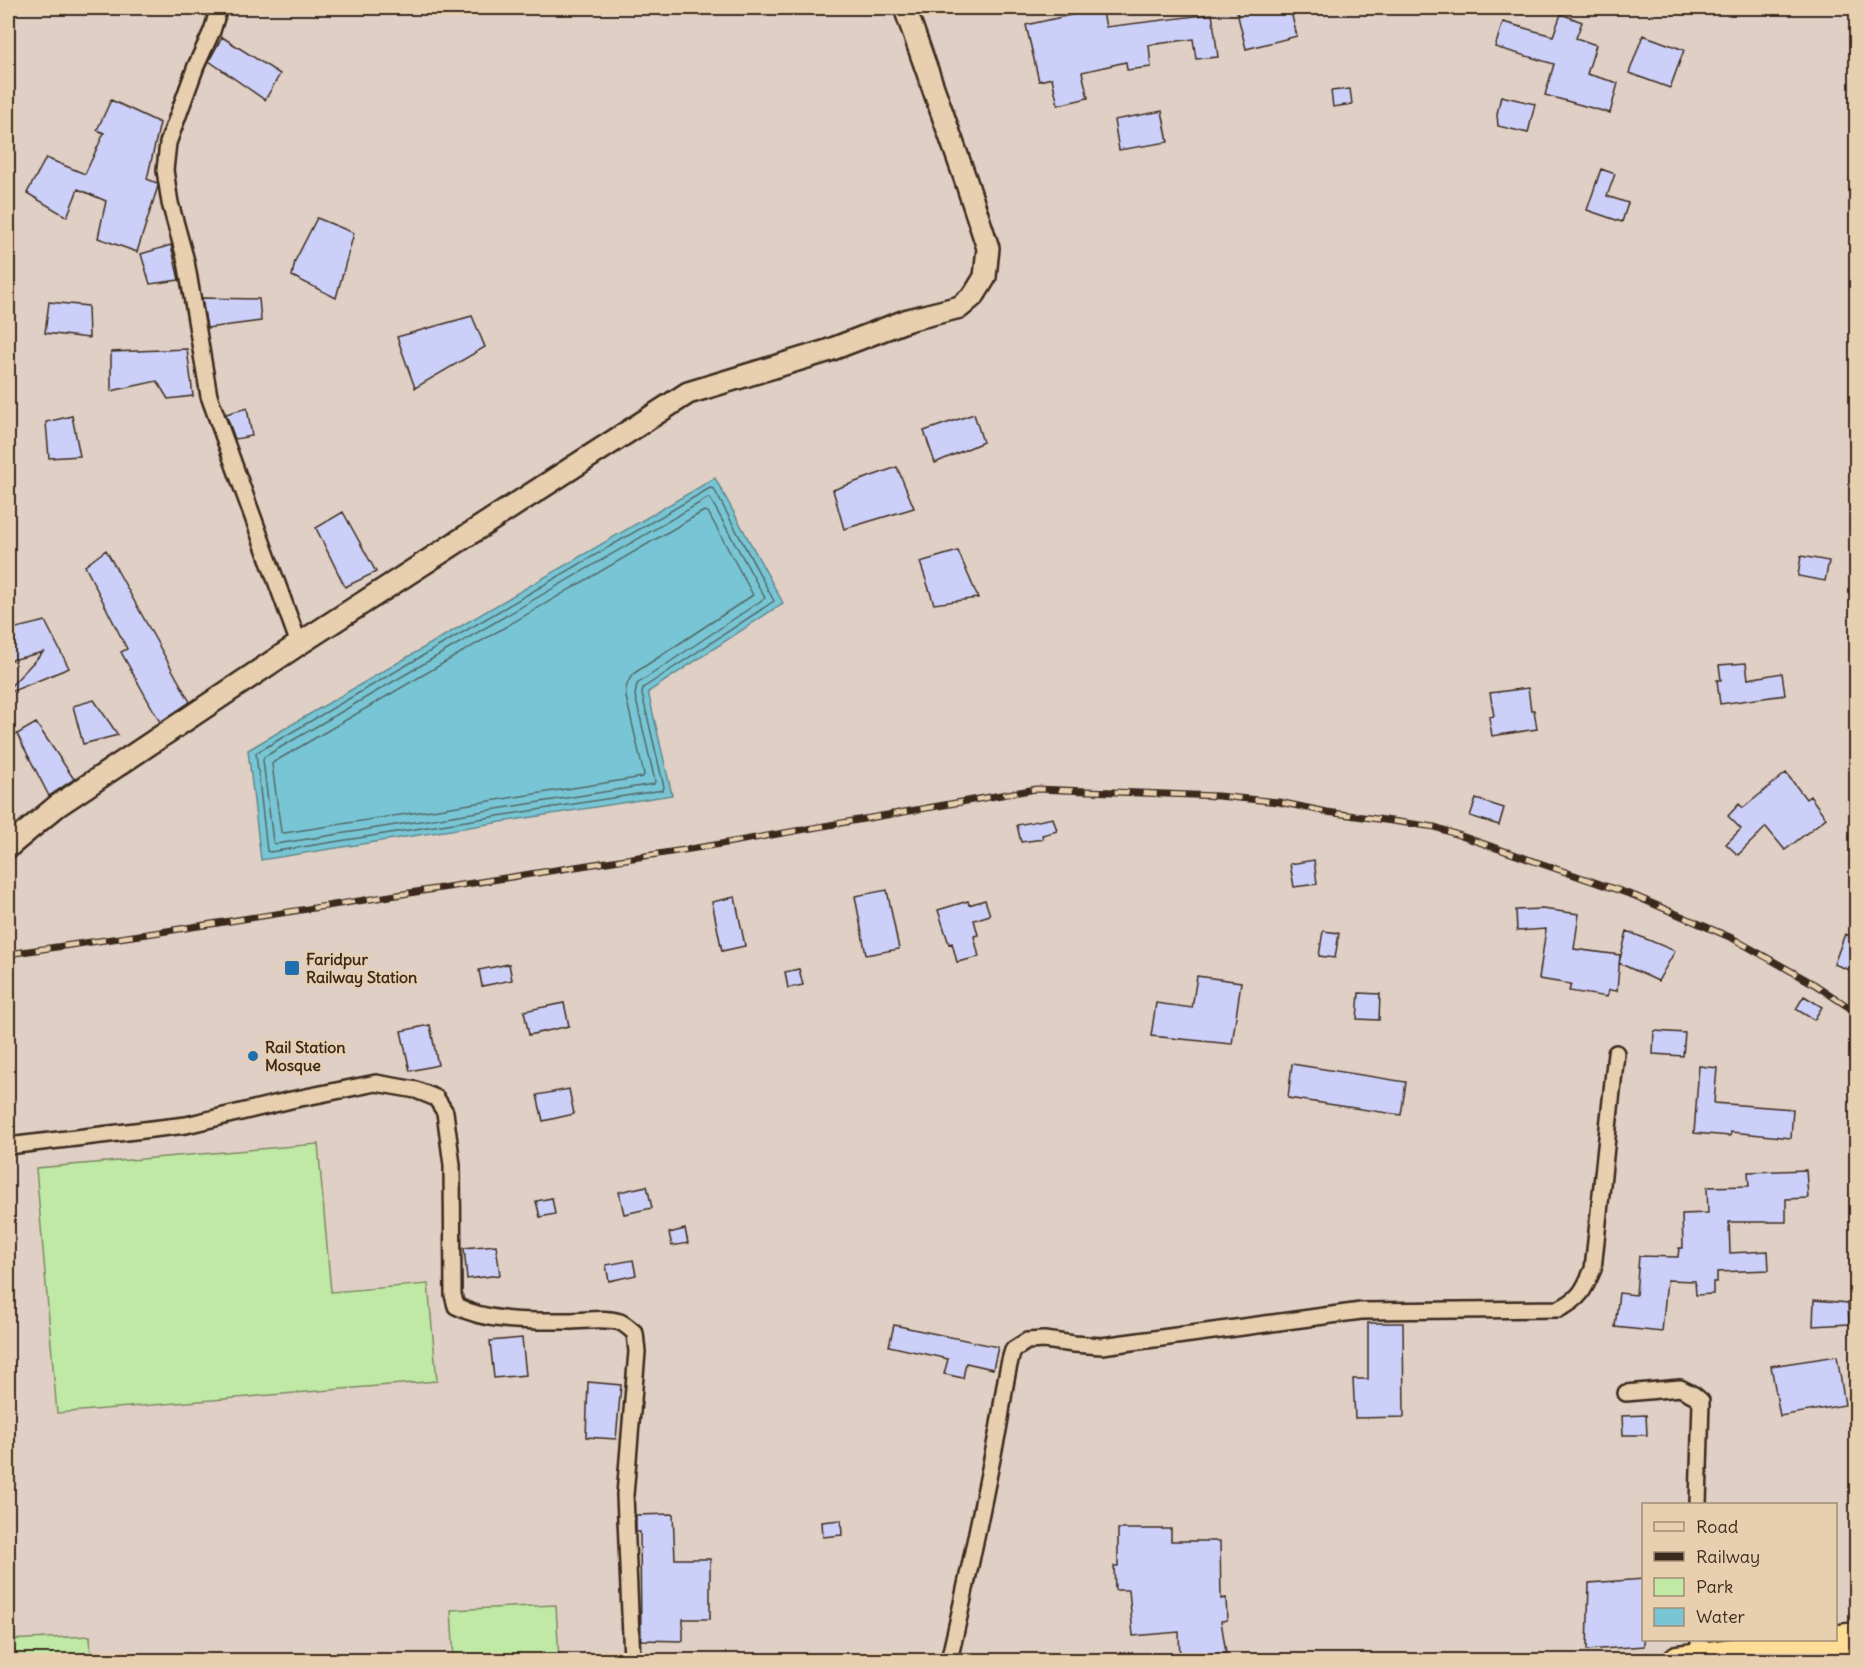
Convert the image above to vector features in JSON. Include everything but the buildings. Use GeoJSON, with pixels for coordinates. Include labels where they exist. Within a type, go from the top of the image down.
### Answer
{"type":"FeatureCollection","features":[{"type":"Feature","properties":{"kind":"highway"},"geometry":{"type":"LineString","coordinates":[[1837,1639],[1857,1637]]}},
{"type":"Feature","properties":{"kind":"highway"},"geometry":{"type":"LineString","coordinates":[[1692,1653],[1816,1641]]}},
{"type":"Feature","properties":{"kind":"street"},"geometry":{"type":"LineString","coordinates":[[219,8],[168,143],[165,170],[170,203],[186,261],[209,396],[299,644]]}},
{"type":"Feature","properties":{"kind":"street"},"geometry":{"type":"LineString","coordinates":[[8,847],[57,806],[299,644],[688,393],[827,351],[908,320],[960,307],[974,295],[985,277],[988,248],[966,178],[905,8]]}},
{"type":"Feature","properties":{"kind":"street"},"geometry":{"type":"LineString","coordinates":[[949,1660],[1003,1406],[1007,1368],[1013,1350],[1027,1341],[1044,1340],[1102,1346],[1362,1311],[1559,1309],[1573,1302],[1584,1290],[1593,1269],[1616,1053]]}},
{"type":"Feature","properties":{"kind":"street"},"geometry":{"type":"LineString","coordinates":[[8,1146],[186,1125],[376,1083],[416,1090],[436,1098],[445,1112],[452,1165],[453,1295],[456,1306],[467,1312],[493,1319],[568,1321],[600,1319],[621,1322],[635,1333],[637,1352],[625,1495],[632,1660]]}},
{"type":"Feature","properties":{"kind":"street"},"geometry":{"type":"LineString","coordinates":[[1626,1393],[1680,1388],[1701,1401],[1698,1503]]}},
{"type":"Feature","properties":{"kind":"green space"},"geometry":{"type":"Polygon","coordinates":[[[318,1144],[331,1292],[428,1284],[437,1381],[57,1413],[36,1168],[318,1144]]]}},
{"type":"Feature","properties":{"kind":"green space"},"geometry":{"type":"Polygon","coordinates":[[[556,1605],[559,1660],[454,1660],[451,1610],[556,1605]]]}},
{"type":"Feature","properties":{"kind":"green space"},"geometry":{"type":"Polygon","coordinates":[[[90,1636],[91,1660],[8,1660],[8,1640],[90,1636]]]}},
{"type":"Feature","properties":{"kind":"water"},"geometry":{"type":"Polygon","coordinates":[[[715,478],[783,603],[648,692],[672,795],[261,860],[248,750],[715,478]]]}},
{"type":"Feature","properties":{"kind":"railway"},"geometry":{"type":"LineString","coordinates":[[8,954],[709,846],[1036,789],[1218,796],[1279,802],[1327,812],[1435,827],[1635,896],[1732,938],[1814,984],[1856,1012]]}},
{"type":"Feature","properties":{"kind":"place","name":"Faridpur Railway Station"},"geometry":{"type":"Point","coordinates":[292,968]}},
{"type":"Feature","properties":{"kind":"place","name":"Rail Station Mosque"},"geometry":{"type":"Point","coordinates":[253,1056]}}]}
